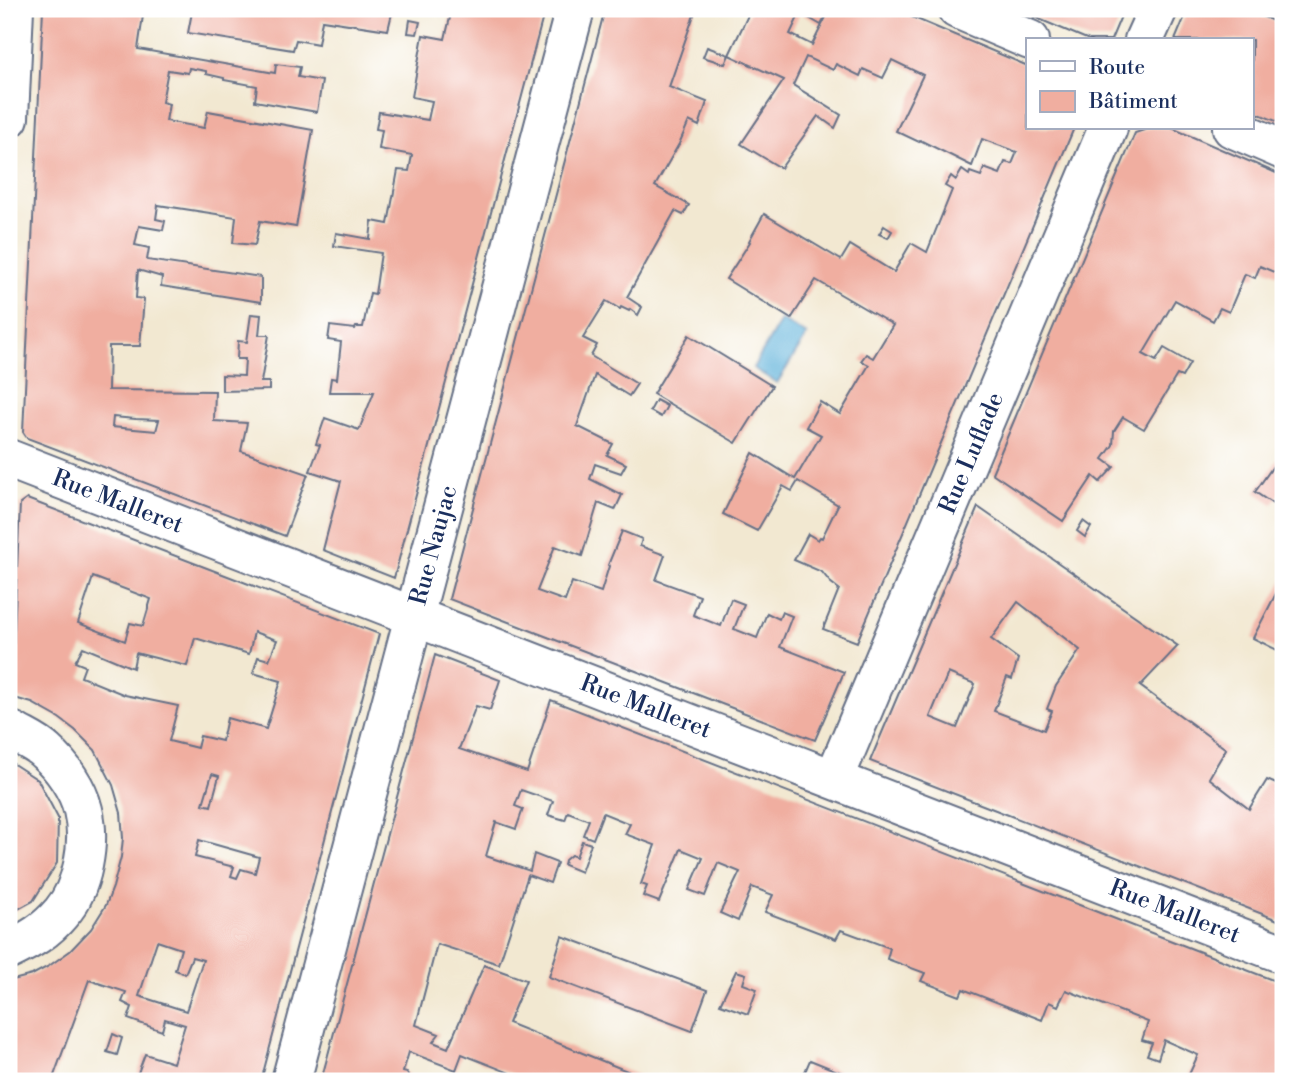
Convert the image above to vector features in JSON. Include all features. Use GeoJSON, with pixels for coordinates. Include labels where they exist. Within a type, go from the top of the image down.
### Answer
{"type":"FeatureCollection","features":[{"type":"Feature","properties":{"kind":"street"},"geometry":{"type":"LineString","coordinates":[[9,118],[14,9]]}},
{"type":"Feature","properties":{"kind":"street","name":"Rue Naujac"},"geometry":{"type":"LineString","coordinates":[[291,1081],[575,9]]}},
{"type":"Feature","properties":{"kind":"street"},"geometry":{"type":"LineString","coordinates":[[957,9],[1026,38]]}},
{"type":"Feature","properties":{"kind":"street"},"geometry":{"type":"LineString","coordinates":[[1145,38],[1158,9]]}},
{"type":"Feature","properties":{"kind":"street","name":"Rue Luflade"},"geometry":{"type":"LineString","coordinates":[[834,779],[1107,130]]}},
{"type":"Feature","properties":{"kind":"street"},"geometry":{"type":"LineString","coordinates":[[1237,130],[1283,150]]}},
{"type":"Feature","properties":{"kind":"street","name":"Rue Malleret"},"geometry":{"type":"LineString","coordinates":[[9,459],[1283,954]]}},
{"type":"Feature","properties":{"kind":"street"},"geometry":{"type":"LineString","coordinates":[[9,730],[45,750],[68,776],[83,809],[87,845],[80,880],[63,911],[37,936],[9,950]]}},
{"type":"Feature","properties":{"kind":"water"},"geometry":{"type":"Polygon","coordinates":[[[781,320],[807,335],[777,383],[753,368],[781,320]]]}},
{"type":"Feature","properties":{"kind":"building"},"geometry":{"type":"Polygon","coordinates":[[[43,9],[144,9],[138,49],[275,73],[276,64],[300,67],[298,77],[322,81],[317,112],[255,101],[257,86],[224,80],[206,74],[206,71],[189,68],[188,73],[168,70],[162,102],[169,104],[166,121],[204,128],[208,111],[313,130],[296,227],[260,221],[255,245],[233,243],[236,217],[158,205],[156,219],[165,221],[163,230],[139,226],[135,245],[149,248],[147,260],[261,277],[261,302],[161,286],[162,277],[138,270],[136,298],[144,299],[140,346],[109,346],[108,390],[215,391],[214,421],[247,423],[241,451],[308,474],[285,536],[27,438],[23,432],[43,9]],[[113,417],[112,427],[156,431],[159,420],[113,417]]]}},
{"type":"Feature","properties":{"kind":"building"},"geometry":{"type":"Polygon","coordinates":[[[183,9],[252,9],[273,12],[273,9],[393,9],[388,30],[322,20],[318,44],[296,40],[293,50],[188,33],[192,12],[183,9]]]}},
{"type":"Feature","properties":{"kind":"building"},"geometry":{"type":"Polygon","coordinates":[[[452,9],[545,9],[394,578],[323,550],[341,481],[310,471],[320,445],[316,444],[325,418],[359,430],[374,392],[329,392],[331,378],[337,379],[341,342],[328,340],[330,326],[355,329],[363,327],[370,293],[375,294],[381,253],[334,246],[336,233],[370,239],[372,221],[388,224],[398,170],[409,171],[412,155],[379,149],[382,130],[376,129],[379,112],[428,120],[432,101],[412,97],[423,35],[445,39],[452,9]]]}},
{"type":"Feature","properties":{"kind":"building"},"geometry":{"type":"Polygon","coordinates":[[[605,9],[696,9],[669,87],[707,102],[699,126],[689,121],[655,186],[689,205],[683,215],[675,211],[627,297],[642,307],[638,315],[630,309],[620,309],[606,301],[583,338],[597,345],[591,356],[637,384],[629,396],[595,375],[577,426],[613,444],[607,455],[626,464],[621,473],[595,464],[590,479],[622,495],[615,510],[598,503],[582,556],[555,546],[537,591],[565,601],[572,582],[601,592],[608,565],[622,531],[642,539],[640,546],[665,555],[656,580],[700,596],[693,615],[721,626],[731,599],[744,604],[734,629],[757,638],[767,613],[779,619],[782,612],[792,616],[780,647],[844,672],[815,740],[449,599],[605,9]]]}},
{"type":"Feature","properties":{"kind":"building"},"geometry":{"type":"Polygon","coordinates":[[[751,9],[830,9],[893,9],[1026,65],[1026,130],[1073,130],[857,642],[823,629],[839,589],[822,572],[794,560],[808,534],[818,540],[822,538],[838,505],[798,481],[792,491],[783,486],[757,531],[723,514],[753,453],[795,479],[821,435],[806,427],[820,402],[840,414],[869,365],[861,361],[866,354],[873,358],[893,325],[816,280],[791,319],[726,279],[764,214],[841,260],[850,245],[894,272],[911,243],[927,252],[952,190],[945,186],[951,176],[956,180],[962,170],[969,175],[970,172],[981,176],[984,168],[1000,174],[1005,162],[1012,164],[1017,152],[982,139],[972,166],[896,131],[923,75],[892,60],[883,78],[863,69],[860,76],[836,64],[833,70],[806,57],[793,85],[841,115],[835,128],[818,116],[781,168],[741,144],[784,80],[729,55],[751,9]],[[830,9],[821,25],[800,13],[790,34],[812,45],[830,9]]]}},
{"type":"Feature","properties":{"kind":"building"},"geometry":{"type":"Polygon","coordinates":[[[1015,9],[1124,9],[1112,38],[1084,38],[1015,9]]]}},
{"type":"Feature","properties":{"kind":"building"},"geometry":{"type":"Polygon","coordinates":[[[1188,9],[1256,9],[1254,13],[1283,25],[1283,124],[1254,112],[1254,38],[1176,38],[1188,9]]]}},
{"type":"Feature","properties":{"kind":"building"},"geometry":{"type":"Polygon","coordinates":[[[410,20],[420,22],[417,34],[408,33],[410,20]]]}},
{"type":"Feature","properties":{"kind":"building"},"geometry":{"type":"Polygon","coordinates":[[[707,47],[729,55],[725,64],[703,57],[707,47]]]}},
{"type":"Feature","properties":{"kind":"building"},"geometry":{"type":"Polygon","coordinates":[[[1144,130],[1177,130],[1283,176],[1283,276],[1260,266],[1255,278],[1245,274],[1229,312],[1220,308],[1213,321],[1175,300],[1143,354],[1156,361],[1164,348],[1190,363],[1182,377],[1177,375],[1144,429],[1123,417],[1114,431],[1113,445],[1103,459],[1114,467],[1100,482],[1093,476],[1063,521],[992,473],[1135,133],[1144,130]]]}},
{"type":"Feature","properties":{"kind":"building"},"geometry":{"type":"Polygon","coordinates":[[[884,226],[892,231],[888,238],[879,234],[884,226]]]}},
{"type":"Feature","properties":{"kind":"building"},"geometry":{"type":"Polygon","coordinates":[[[251,314],[261,315],[259,335],[269,335],[261,382],[269,382],[269,390],[222,391],[222,375],[244,376],[245,359],[237,359],[238,341],[247,342],[251,314]]]}},
{"type":"Feature","properties":{"kind":"building"},"geometry":{"type":"Polygon","coordinates":[[[689,335],[772,386],[736,443],[653,394],[689,335]]]}},
{"type":"Feature","properties":{"kind":"building"},"geometry":{"type":"Polygon","coordinates":[[[656,400],[667,406],[661,417],[650,411],[656,400]]]}},
{"type":"Feature","properties":{"kind":"building"},"geometry":{"type":"Polygon","coordinates":[[[1283,452],[1283,489],[1273,504],[1255,492],[1283,452]]]}},
{"type":"Feature","properties":{"kind":"building"},"geometry":{"type":"Polygon","coordinates":[[[27,499],[379,634],[261,1081],[135,1081],[145,1054],[173,1063],[185,1025],[165,1019],[162,1031],[128,1019],[132,1007],[122,1002],[126,992],[89,980],[52,1081],[9,1081],[9,981],[32,975],[49,966],[70,951],[91,929],[106,905],[113,887],[123,838],[121,813],[113,785],[95,750],[59,718],[32,703],[11,697],[20,504],[27,499]],[[93,577],[78,623],[125,641],[130,623],[143,626],[151,599],[93,577]],[[254,632],[249,654],[195,638],[187,666],[136,653],[133,668],[83,647],[75,662],[85,666],[81,677],[125,695],[178,706],[169,741],[197,748],[200,736],[222,741],[227,718],[266,729],[281,681],[253,673],[258,657],[269,660],[277,640],[254,632]],[[212,774],[203,804],[211,806],[219,776],[212,774]],[[199,840],[195,857],[234,867],[231,876],[237,878],[241,869],[255,873],[259,857],[199,840]],[[157,941],[139,996],[186,1011],[203,960],[192,957],[185,974],[175,970],[181,949],[157,941]]]}},
{"type":"Feature","properties":{"kind":"building"},"geometry":{"type":"Polygon","coordinates":[[[978,507],[1178,646],[1140,686],[1226,749],[1209,778],[1249,809],[1267,780],[1283,787],[1283,922],[870,761],[978,507]],[[1018,602],[991,639],[1018,659],[1012,679],[1007,677],[994,711],[1044,730],[1052,711],[1047,709],[1056,686],[1080,650],[1018,602]],[[948,673],[930,717],[957,728],[975,684],[948,673]]]}},
{"type":"Feature","properties":{"kind":"building"},"geometry":{"type":"Polygon","coordinates":[[[1083,521],[1091,527],[1085,537],[1077,531],[1083,521]]]}},
{"type":"Feature","properties":{"kind":"building"},"geometry":{"type":"Polygon","coordinates":[[[1283,580],[1283,653],[1253,638],[1283,580]]]}},
{"type":"Feature","properties":{"kind":"building"},"geometry":{"type":"Polygon","coordinates":[[[435,655],[500,680],[490,710],[476,706],[459,749],[527,772],[551,700],[1283,984],[1283,1081],[1186,1081],[1198,1055],[1164,1040],[1158,1059],[1147,1055],[1152,1043],[1142,1040],[1148,1022],[1066,990],[1058,1006],[1049,1002],[1042,1020],[963,989],[960,996],[921,981],[925,973],[887,959],[890,948],[841,930],[836,939],[765,912],[773,895],[752,887],[738,921],[720,913],[740,872],[718,863],[705,896],[689,890],[703,858],[681,849],[659,902],[643,896],[647,886],[641,884],[655,845],[625,834],[630,824],[603,813],[593,839],[583,835],[589,820],[568,812],[565,820],[548,815],[553,801],[521,790],[515,806],[523,809],[516,829],[496,822],[486,856],[530,871],[534,854],[557,863],[550,883],[528,875],[499,964],[437,944],[416,1025],[439,1034],[433,1042],[448,1048],[484,965],[526,980],[508,1023],[652,1081],[530,1081],[462,1054],[456,1070],[409,1052],[403,1072],[407,1073],[411,1081],[321,1081],[435,655]]]}},
{"type":"Feature","properties":{"kind":"building"},"geometry":{"type":"Polygon","coordinates":[[[9,761],[38,780],[58,818],[57,863],[33,901],[9,914],[9,761]]]}},
{"type":"Feature","properties":{"kind":"building"},"geometry":{"type":"Polygon","coordinates":[[[582,841],[591,844],[581,872],[564,865],[571,855],[576,857],[582,841]]]}},
{"type":"Feature","properties":{"kind":"building"},"geometry":{"type":"Polygon","coordinates":[[[562,936],[707,990],[692,1031],[549,977],[562,936]]]}},
{"type":"Feature","properties":{"kind":"building"},"geometry":{"type":"Polygon","coordinates":[[[736,971],[746,974],[743,984],[757,989],[748,1014],[720,1004],[736,971]]]}},
{"type":"Feature","properties":{"kind":"building"},"geometry":{"type":"Polygon","coordinates":[[[113,1034],[122,1038],[117,1055],[107,1052],[113,1034]]]}},
{"type":"Feature","properties":{"kind":"building"},"geometry":{"type":"Polygon","coordinates":[[[810,1060],[862,1081],[801,1081],[810,1060]]]}}]}
